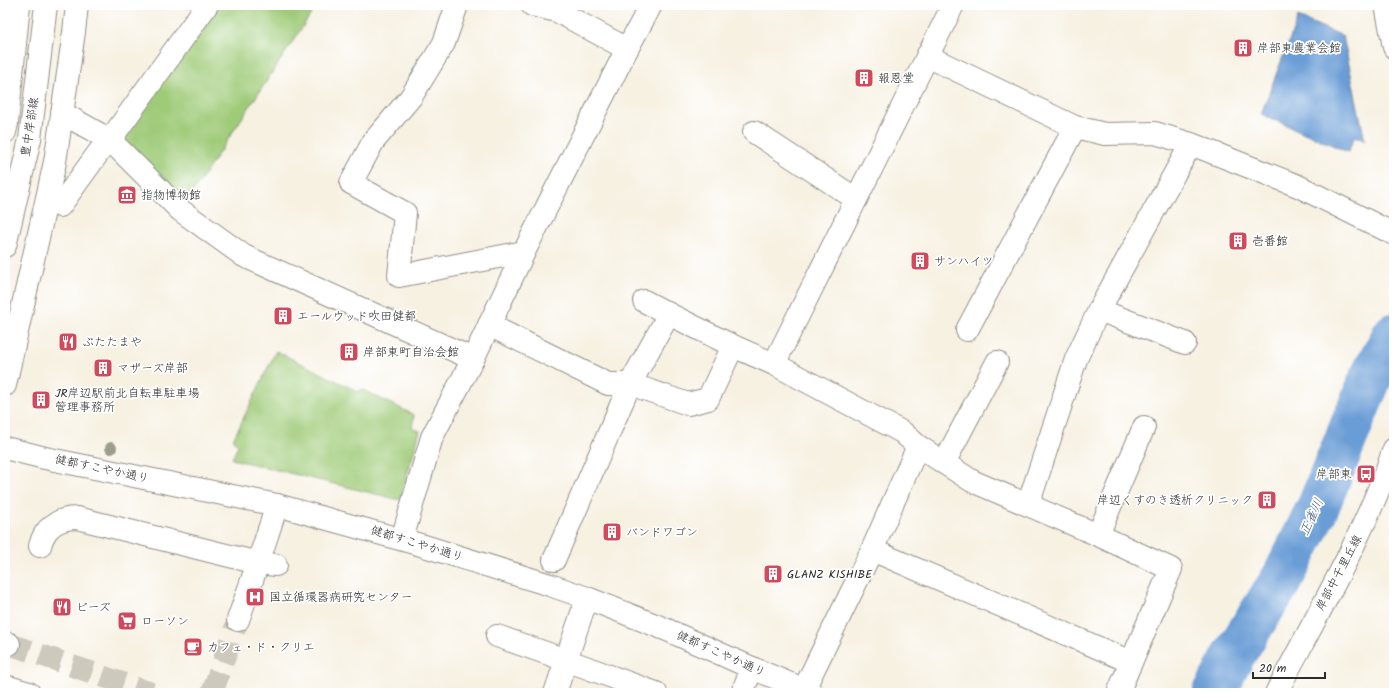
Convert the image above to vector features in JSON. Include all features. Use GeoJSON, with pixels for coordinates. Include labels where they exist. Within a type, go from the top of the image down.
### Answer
{"type":"FeatureCollection","features":[{"type":"Feature","properties":{"kind":"street","name":"豊中岸部線"},"geometry":{"type":"LineString","coordinates":[[5,132],[19,5]]}},
{"type":"Feature","properties":{"kind":"street","name":"豊中岸部線"},"geometry":{"type":"LineString","coordinates":[[5,246],[30,139],[46,5]]}},
{"type":"Feature","properties":{"kind":"street"},"geometry":{"type":"LineString","coordinates":[[5,385],[55,162],[77,5]]}},
{"type":"Feature","properties":{"kind":"street"},"geometry":{"type":"LineString","coordinates":[[60,206],[104,144],[110,140],[207,5]]}},
{"type":"Feature","properties":{"kind":"street"},"geometry":{"type":"LineString","coordinates":[[457,5],[444,43],[440,50],[411,97],[374,142],[351,183],[405,214],[399,276],[524,252]]}},
{"type":"Feature","properties":{"kind":"street"},"geometry":{"type":"LineString","coordinates":[[532,5],[557,11],[627,49]]}},
{"type":"Feature","properties":{"kind":"street"},"geometry":{"type":"LineString","coordinates":[[402,539],[432,437],[524,252],[627,49],[651,5]]}},
{"type":"Feature","properties":{"kind":"street"},"geometry":{"type":"LineString","coordinates":[[774,364],[926,56],[953,5]]}},
{"type":"Feature","properties":{"kind":"street"},"geometry":{"type":"LineString","coordinates":[[1386,5],[1394,47]]}},
{"type":"Feature","properties":{"kind":"street"},"geometry":{"type":"LineString","coordinates":[[926,56],[1075,127],[1105,134],[1155,133],[1191,144],[1298,186],[1394,234]]}},
{"type":"Feature","properties":{"kind":"street"},"geometry":{"type":"LineString","coordinates":[[62,113],[110,140],[180,210],[244,256],[472,359]]}},
{"type":"Feature","properties":{"kind":"street"},"geometry":{"type":"LineString","coordinates":[[967,330],[1075,127]]}},
{"type":"Feature","properties":{"kind":"street"},"geometry":{"type":"LineString","coordinates":[[754,132],[856,200]]}},
{"type":"Feature","properties":{"kind":"street"},"geometry":{"type":"LineString","coordinates":[[1028,505],[1076,359],[1099,310],[1191,144]]}},
{"type":"Feature","properties":{"kind":"street"},"geometry":{"type":"LineString","coordinates":[[644,301],[733,346],[774,364],[902,432],[918,446],[972,481],[1098,535],[1171,569],[1118,693]]}},
{"type":"Feature","properties":{"kind":"street"},"geometry":{"type":"LineString","coordinates":[[1099,310],[1185,343]]}},
{"type":"Feature","properties":{"kind":"street"},"geometry":{"type":"LineString","coordinates":[[554,560],[630,384],[669,314]]}},
{"type":"Feature","properties":{"kind":"street"},"geometry":{"type":"LineString","coordinates":[[489,324],[608,384],[630,384],[688,404],[708,399],[733,346]]}},
{"type":"Feature","properties":{"kind":"street"},"geometry":{"type":"LineString","coordinates":[[944,463],[998,362]]}},
{"type":"Feature","properties":{"kind":"street"},"geometry":{"type":"LineString","coordinates":[[1098,535],[1144,427]]}},
{"type":"Feature","properties":{"kind":"street"},"geometry":{"type":"LineString","coordinates":[[808,691],[918,446]]}},
{"type":"Feature","properties":{"kind":"street","name":"健都すこやか通り"},"geometry":{"type":"LineString","coordinates":[[5,448],[45,458],[277,505],[402,539],[587,598],[665,629],[808,691]]}},
{"type":"Feature","properties":{"kind":"street","name":"岸部中千里丘線"},"geometry":{"type":"LineString","coordinates":[[1276,693],[1361,530],[1382,485],[1394,449]]}},
{"type":"Feature","properties":{"kind":"street"},"geometry":{"type":"LineString","coordinates":[[238,620],[267,564],[277,505]]}},
{"type":"Feature","properties":{"kind":"street"},"geometry":{"type":"LineString","coordinates":[[40,546],[43,536],[53,525],[67,518],[76,518],[267,564]]}},
{"type":"Feature","properties":{"kind":"street"},"geometry":{"type":"LineString","coordinates":[[872,550],[1131,662]]}},
{"type":"Feature","properties":{"kind":"street"},"geometry":{"type":"LineString","coordinates":[[555,693],[587,598]]}},
{"type":"Feature","properties":{"kind":"street"},"geometry":{"type":"LineString","coordinates":[[497,636],[656,693]]}},
{"type":"Feature","properties":{"kind":"street"},"geometry":{"type":"LineString","coordinates":[[742,693],[752,668]]}},
{"type":"Feature","properties":{"kind":"street"},"geometry":{"type":"LineString","coordinates":[[5,686],[29,693]]}},
{"type":"Feature","properties":{"kind":"green space"},"geometry":{"type":"Polygon","coordinates":[[[215,5],[317,5],[185,204],[125,145],[124,132],[215,5]]]}},
{"type":"Feature","properties":{"kind":"green space"},"geometry":{"type":"Polygon","coordinates":[[[276,351],[359,392],[361,389],[414,415],[412,428],[420,431],[400,500],[232,459],[238,445],[233,440],[276,351]]]}},
{"type":"Feature","properties":{"kind":"water"},"geometry":{"type":"Polygon","coordinates":[[[1298,17],[1343,36],[1365,141],[1355,136],[1348,152],[1261,114],[1298,17]]]}},
{"type":"Feature","properties":{"kind":"waterway","name":"正雀川"},"geometry":{"type":"LineString","coordinates":[[1214,693],[1235,653],[1283,577],[1318,507],[1371,377],[1394,334]]}},
{"type":"Feature","properties":{"kind":"tunnel"},"geometry":{"type":"LineString","coordinates":[[212,693],[238,620]]}},
{"type":"Feature","properties":{"kind":"tunnel"},"geometry":{"type":"LineString","coordinates":[[9,644],[151,693]]}},
{"type":"Feature","properties":{"kind":"place","name":"岸部東農業会館"},"geometry":{"type":"Point","coordinates":[1243,48]}},
{"type":"Feature","properties":{"kind":"place","name":"報恩堂"},"geometry":{"type":"Point","coordinates":[864,78]}},
{"type":"Feature","properties":{"kind":"place","name":"指物博物館"},"geometry":{"type":"Point","coordinates":[127,195]}},
{"type":"Feature","properties":{"kind":"place","name":"壱番館"},"geometry":{"type":"Point","coordinates":[1238,241]}},
{"type":"Feature","properties":{"kind":"place","name":"サンハイツ"},"geometry":{"type":"Point","coordinates":[920,261]}},
{"type":"Feature","properties":{"kind":"place","name":"エールウッド吹田健都"},"geometry":{"type":"Point","coordinates":[283,316]}},
{"type":"Feature","properties":{"kind":"place","name":"ぶたたまや"},"geometry":{"type":"Point","coordinates":[68,342]}},
{"type":"Feature","properties":{"kind":"place","name":"岸部東町自治会館"},"geometry":{"type":"Point","coordinates":[349,352]}},
{"type":"Feature","properties":{"kind":"place","name":"マザーズ岸部"},"geometry":{"type":"Point","coordinates":[103,368]}},
{"type":"Feature","properties":{"kind":"place","name":"JR岸辺駅前北自転車駐車場 管理事務所"},"geometry":{"type":"Point","coordinates":[41,400]}},
{"type":"Feature","properties":{"kind":"place","name":"岸部東"},"geometry":{"type":"Point","coordinates":[1366,474]}},
{"type":"Feature","properties":{"kind":"place","name":"岸辺くすのき透析クリニック"},"geometry":{"type":"Point","coordinates":[1267,500]}},
{"type":"Feature","properties":{"kind":"place","name":"バンドワゴン"},"geometry":{"type":"Point","coordinates":[612,532]}},
{"type":"Feature","properties":{"kind":"place","name":"GLANZ KISHIBE"},"geometry":{"type":"Point","coordinates":[773,574]}},
{"type":"Feature","properties":{"kind":"place","name":"国立循環器病研究センター"},"geometry":{"type":"Point","coordinates":[255,597]}},
{"type":"Feature","properties":{"kind":"place","name":"ビーズ"},"geometry":{"type":"Point","coordinates":[62,607]}},
{"type":"Feature","properties":{"kind":"place","name":"ローソン"},"geometry":{"type":"Point","coordinates":[127,621]}},
{"type":"Feature","properties":{"kind":"place","name":"カフェ・ド・クリエ"},"geometry":{"type":"Point","coordinates":[193,647]}}]}
